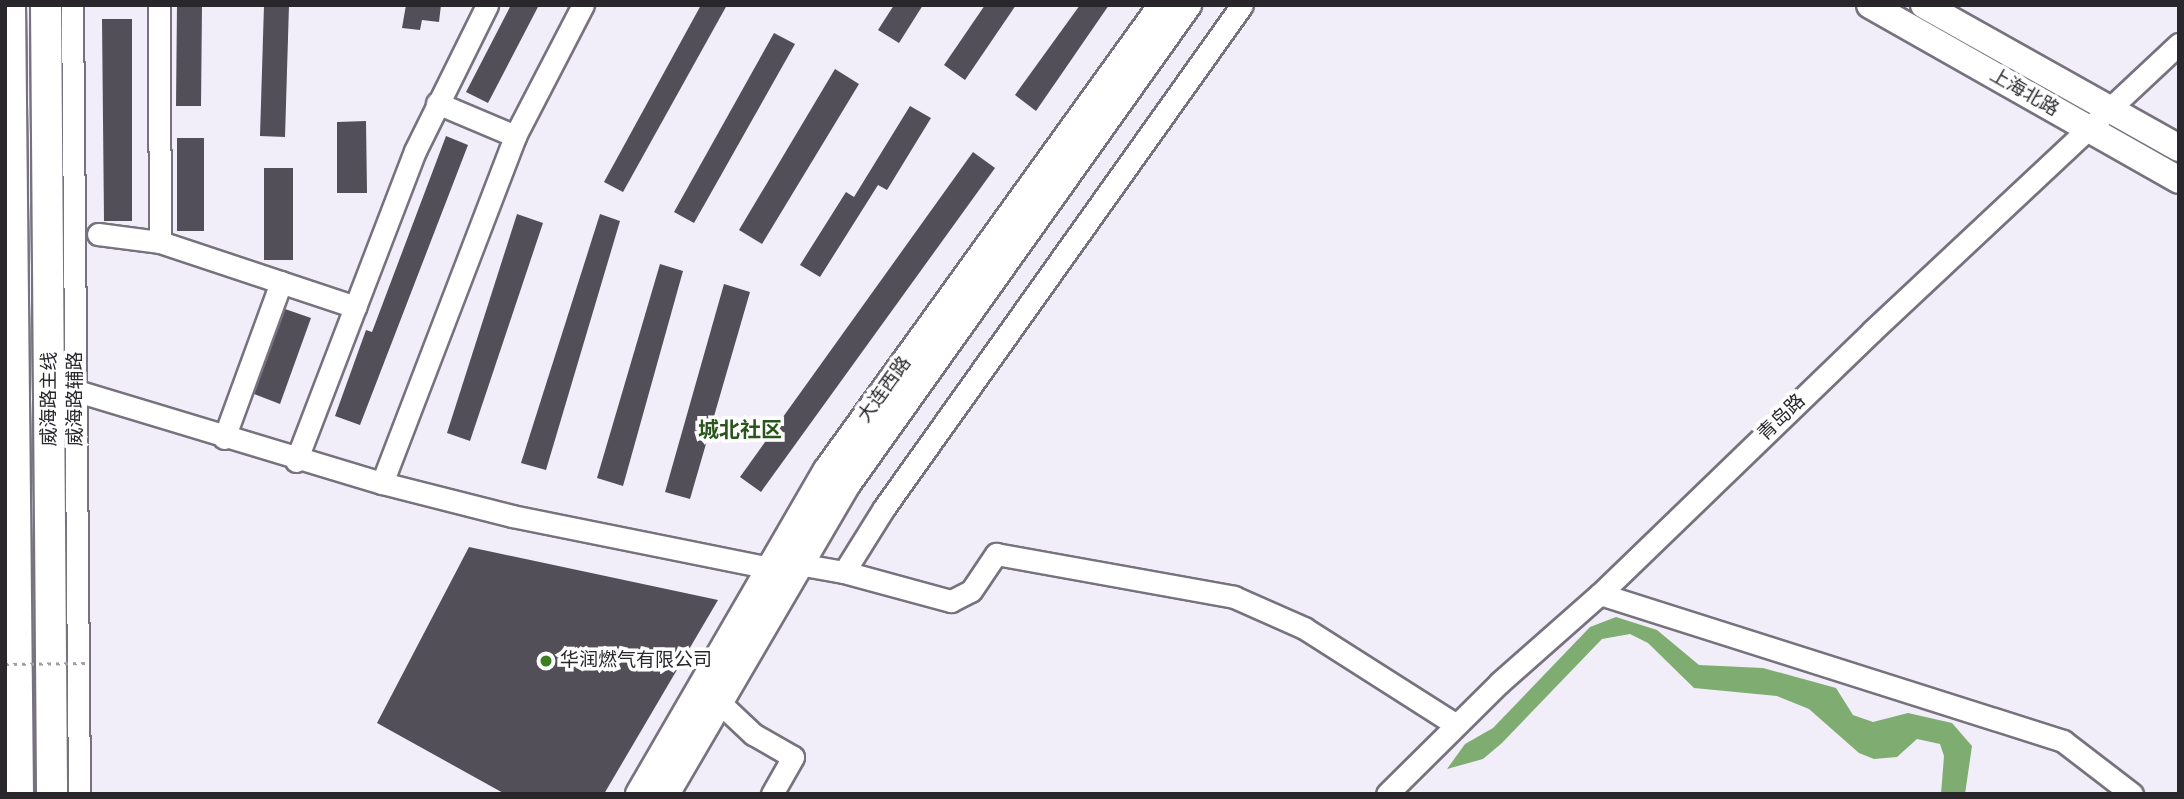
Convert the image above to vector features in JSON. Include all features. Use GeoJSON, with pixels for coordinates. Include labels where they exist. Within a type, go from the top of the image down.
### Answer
{"type":"FeatureCollection","features":[{"type":"Feature","properties":{"kind":"highway","name":"威海路主线"},"geometry":{"type":"LineString","coordinates":[[10,5],[18,794]]}},
{"type":"Feature","properties":{"kind":"highway","name":"威海路主线"},"geometry":{"type":"LineString","coordinates":[[46,5],[52,794]]}},
{"type":"Feature","properties":{"kind":"highway"},"geometry":{"type":"LineString","coordinates":[[48,121],[58,5]]}},
{"type":"Feature","properties":{"kind":"highway"},"geometry":{"type":"LineString","coordinates":[[5,11],[11,55]]}},
{"type":"Feature","properties":{"kind":"main road","name":"大连西路"},"geometry":{"type":"LineString","coordinates":[[639,794],[827,470],[1162,5]]}},
{"type":"Feature","properties":{"kind":"main road","name":"大连西路"},"geometry":{"type":"LineString","coordinates":[[666,794],[798,564],[848,484],[1188,5]]}},
{"type":"Feature","properties":{"kind":"main road","name":"上海北路"},"geometry":{"type":"LineString","coordinates":[[1870,5],[2179,180]]}},
{"type":"Feature","properties":{"kind":"main road","name":"上海北路"},"geometry":{"type":"LineString","coordinates":[[1924,5],[2179,148]]}},
{"type":"Feature","properties":{"kind":"street","name":"威海路辅路"},"geometry":{"type":"LineString","coordinates":[[72,5],[79,794]]}},
{"type":"Feature","properties":{"kind":"street"},"geometry":{"type":"LineString","coordinates":[[159,5],[160,242]]}},
{"type":"Feature","properties":{"kind":"street"},"geometry":{"type":"LineString","coordinates":[[296,461],[437,103],[487,5]]}},
{"type":"Feature","properties":{"kind":"street"},"geometry":{"type":"LineString","coordinates":[[382,483],[515,136],[583,5]]}},
{"type":"Feature","properties":{"kind":"street"},"geometry":{"type":"LineString","coordinates":[[844,572],[884,508],[1242,5]]}},
{"type":"Feature","properties":{"kind":"street","name":"青岛路"},"geometry":{"type":"LineString","coordinates":[[1387,794],[1456,725],[1600,594],[1871,332],[2090,131],[2179,44]]}},
{"type":"Feature","properties":{"kind":"street"},"geometry":{"type":"LineString","coordinates":[[437,103],[515,136]]}},
{"type":"Feature","properties":{"kind":"street"},"geometry":{"type":"LineString","coordinates":[[99,234],[160,242],[355,307]]}},
{"type":"Feature","properties":{"kind":"street"},"geometry":{"type":"LineString","coordinates":[[224,438],[281,282]]}},
{"type":"Feature","properties":{"kind":"street"},"geometry":{"type":"LineString","coordinates":[[76,391],[296,461],[382,483],[512,516],[769,568]]}},
{"type":"Feature","properties":{"kind":"street"},"geometry":{"type":"LineString","coordinates":[[798,564],[844,572],[951,601],[971,591],[996,554],[1234,597],[1304,628],[1456,725]]}},
{"type":"Feature","properties":{"kind":"street"},"geometry":{"type":"LineString","coordinates":[[1600,594],[2063,741],[2133,794]]}},
{"type":"Feature","properties":{"kind":"street"},"geometry":{"type":"LineString","coordinates":[[719,702],[753,734],[793,757],[772,794]]}},
{"type":"Feature","properties":{"kind":"path"},"geometry":{"type":"LineString","coordinates":[[5,664],[90,663]]}},
{"type":"Feature","properties":{"kind":"shaded area"},"geometry":{"type":"Polygon","coordinates":[[[1616,617],[1657,630],[1699,665],[1763,668],[1836,688],[1853,715],[1873,722],[1908,713],[1952,723],[1972,746],[1965,794],[1941,794],[1944,756],[1940,744],[1917,739],[1897,757],[1874,759],[1859,753],[1809,709],[1777,696],[1694,688],[1648,643],[1630,634],[1602,639],[1502,743],[1483,759],[1447,769],[1465,744],[1493,728],[1590,627],[1616,617]]]}},
{"type":"Feature","properties":{"kind":"building"},"geometry":{"type":"Polygon","coordinates":[[[177,5],[202,5],[201,106],[176,106],[177,5]]]}},
{"type":"Feature","properties":{"kind":"building"},"geometry":{"type":"Polygon","coordinates":[[[264,5],[289,5],[285,137],[260,136],[264,5]]]}},
{"type":"Feature","properties":{"kind":"building"},"geometry":{"type":"Polygon","coordinates":[[[406,5],[441,5],[439,22],[422,20],[420,30],[402,28],[406,5]]]}},
{"type":"Feature","properties":{"kind":"building"},"geometry":{"type":"Polygon","coordinates":[[[511,5],[539,5],[488,103],[466,92],[511,5]]]}},
{"type":"Feature","properties":{"kind":"building"},"geometry":{"type":"Polygon","coordinates":[[[701,5],[727,5],[623,192],[604,182],[701,5]]]}},
{"type":"Feature","properties":{"kind":"building"},"geometry":{"type":"Polygon","coordinates":[[[894,5],[923,5],[899,43],[878,30],[894,5]]]}},
{"type":"Feature","properties":{"kind":"building"},"geometry":{"type":"Polygon","coordinates":[[[985,5],[1016,5],[965,80],[944,65],[985,5]]]}},
{"type":"Feature","properties":{"kind":"building"},"geometry":{"type":"Polygon","coordinates":[[[1080,5],[1109,5],[1036,111],[1015,95],[1080,5]]]}},
{"type":"Feature","properties":{"kind":"building"},"geometry":{"type":"Polygon","coordinates":[[[102,19],[132,19],[132,221],[104,221],[102,19]]]}},
{"type":"Feature","properties":{"kind":"building"},"geometry":{"type":"Polygon","coordinates":[[[774,33],[795,44],[694,223],[674,212],[774,33]]]}},
{"type":"Feature","properties":{"kind":"building"},"geometry":{"type":"Polygon","coordinates":[[[835,69],[859,84],[762,244],[739,230],[835,69]]]}},
{"type":"Feature","properties":{"kind":"building"},"geometry":{"type":"Polygon","coordinates":[[[910,106],[931,118],[887,190],[878,185],[820,277],[800,265],[846,192],[854,197],[910,106]]]}},
{"type":"Feature","properties":{"kind":"building"},"geometry":{"type":"Polygon","coordinates":[[[366,121],[367,193],[337,193],[337,122],[366,121]]]}},
{"type":"Feature","properties":{"kind":"building"},"geometry":{"type":"Polygon","coordinates":[[[446,136],[468,145],[360,425],[335,416],[366,330],[372,332],[446,136]]]}},
{"type":"Feature","properties":{"kind":"building"},"geometry":{"type":"Polygon","coordinates":[[[177,138],[204,138],[204,231],[177,231],[177,138]]]}},
{"type":"Feature","properties":{"kind":"building"},"geometry":{"type":"Polygon","coordinates":[[[973,152],[995,168],[761,492],[740,477],[973,152]]]}},
{"type":"Feature","properties":{"kind":"building"},"geometry":{"type":"Polygon","coordinates":[[[264,168],[293,168],[293,260],[264,260],[264,168]]]}},
{"type":"Feature","properties":{"kind":"building"},"geometry":{"type":"Polygon","coordinates":[[[517,214],[543,223],[470,441],[447,433],[517,214]]]}},
{"type":"Feature","properties":{"kind":"building"},"geometry":{"type":"Polygon","coordinates":[[[600,214],[620,221],[546,470],[521,463],[600,214]]]}},
{"type":"Feature","properties":{"kind":"building"},"geometry":{"type":"Polygon","coordinates":[[[660,264],[683,271],[623,486],[597,478],[660,264]]]}},
{"type":"Feature","properties":{"kind":"building"},"geometry":{"type":"Polygon","coordinates":[[[724,284],[750,292],[690,499],[665,492],[724,284]]]}},
{"type":"Feature","properties":{"kind":"building"},"geometry":{"type":"Polygon","coordinates":[[[285,309],[311,318],[280,404],[254,394],[285,309]]]}},
{"type":"Feature","properties":{"kind":"building","name":"华润燃气有限公司"},"geometry":{"type":"Polygon","coordinates":[[[469,547],[718,600],[604,794],[505,794],[377,723],[469,547]]]}},
{"type":"Feature","properties":{"kind":"place","name":"华润燃气有限公司"},"geometry":{"type":"Point","coordinates":[546,661]}},
{"type":"Feature","properties":{"kind":"district","name":"城北社区"},"geometry":{"type":"Point","coordinates":[740,430]}}]}
